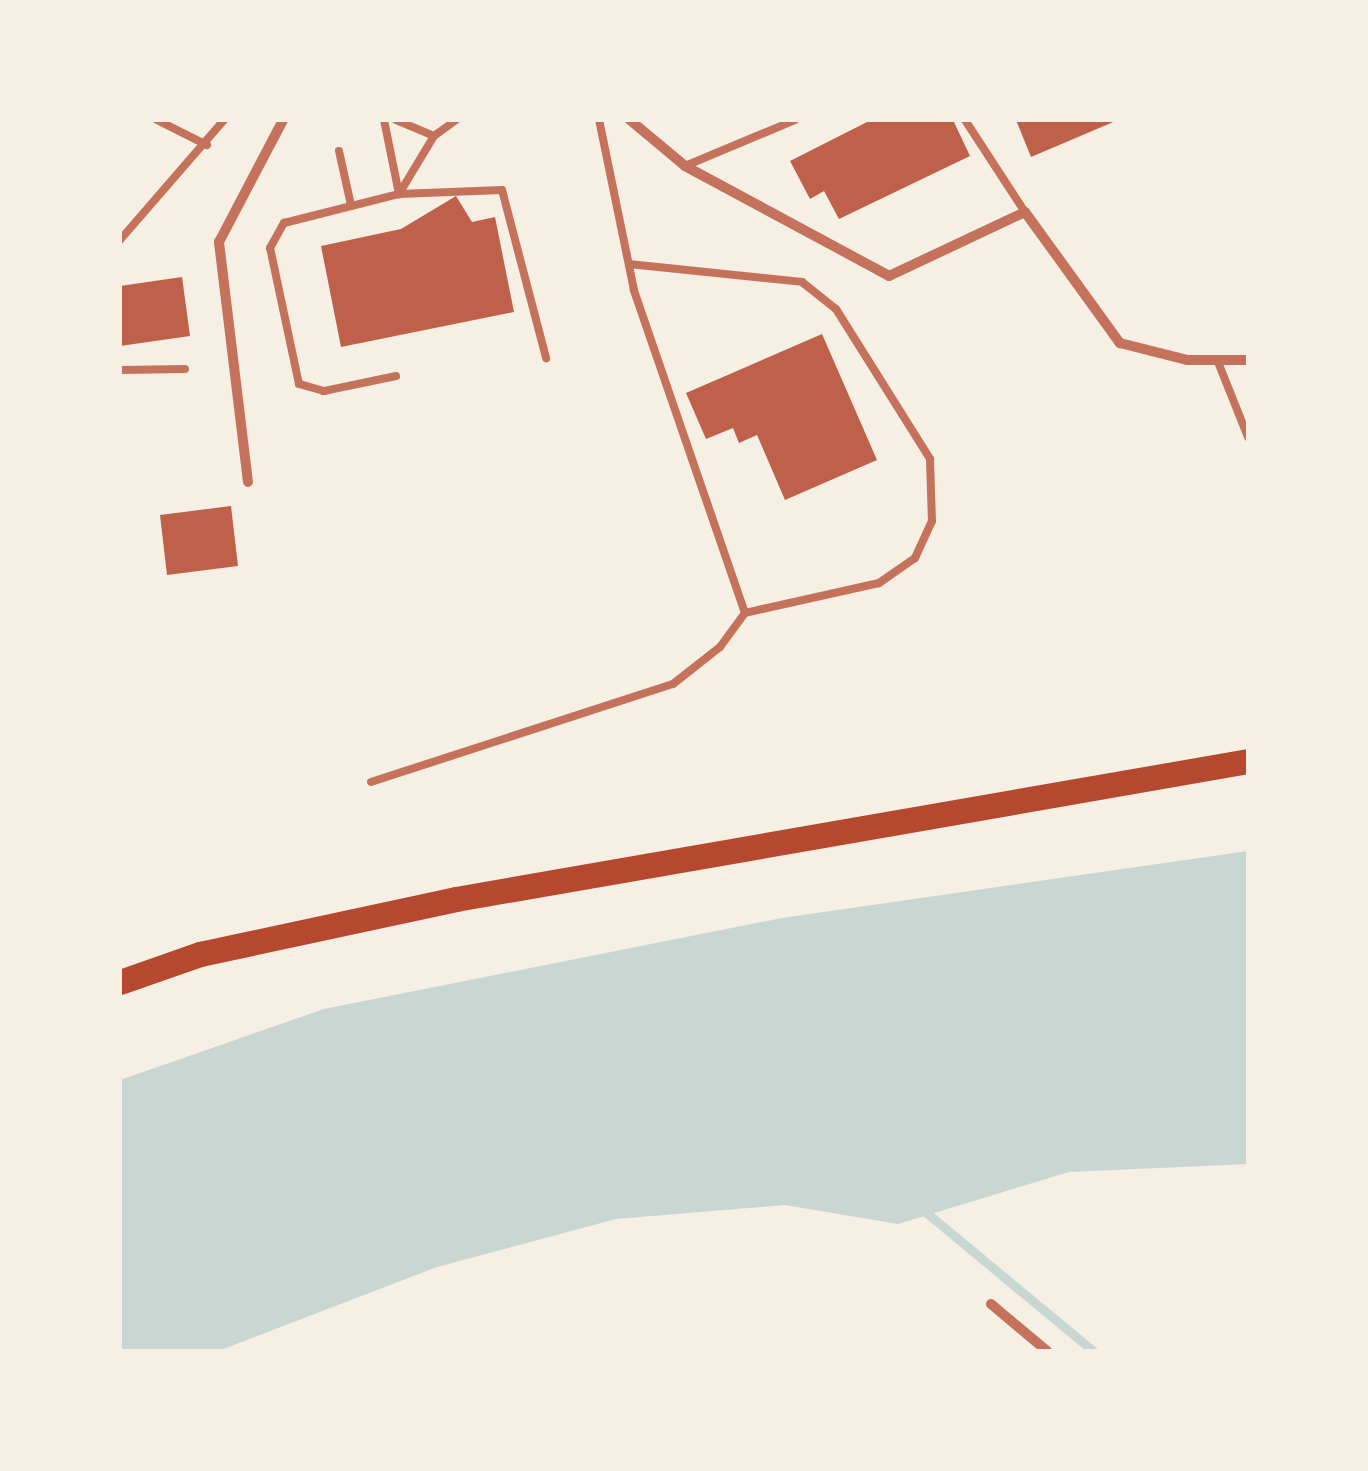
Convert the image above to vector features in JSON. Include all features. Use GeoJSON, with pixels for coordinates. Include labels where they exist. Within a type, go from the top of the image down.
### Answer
{"type":"FeatureCollection","features":[{"type":"Feature","properties":{"kind":"main road"},"geometry":{"type":"LineString","coordinates":[[120,982],[200,954],[456,899],[1248,762]]}},
{"type":"Feature","properties":{"kind":"street"},"geometry":{"type":"LineString","coordinates":[[248,482],[218,242],[283,120]]}},
{"type":"Feature","properties":{"kind":"street"},"geometry":{"type":"LineString","coordinates":[[630,120],[684,166],[889,276],[1025,212],[1120,343],[1218,362],[1248,360]]}},
{"type":"Feature","properties":{"kind":"street"},"geometry":{"type":"LineString","coordinates":[[992,1304],[1047,1351]]}},
{"type":"Feature","properties":{"kind":"lane"},"geometry":{"type":"LineString","coordinates":[[157,120],[207,145]]}},
{"type":"Feature","properties":{"kind":"lane"},"geometry":{"type":"LineString","coordinates":[[120,240],[207,145],[224,120]]}},
{"type":"Feature","properties":{"kind":"lane"},"geometry":{"type":"LineString","coordinates":[[384,120],[399,194]]}},
{"type":"Feature","properties":{"kind":"lane"},"geometry":{"type":"LineString","coordinates":[[396,120],[434,136]]}},
{"type":"Feature","properties":{"kind":"lane"},"geometry":{"type":"LineString","coordinates":[[399,194],[434,136],[456,120]]}},
{"type":"Feature","properties":{"kind":"lane"},"geometry":{"type":"LineString","coordinates":[[599,120],[629,264],[745,613]]}},
{"type":"Feature","properties":{"kind":"lane"},"geometry":{"type":"LineString","coordinates":[[684,166],[795,120]]}},
{"type":"Feature","properties":{"kind":"lane"},"geometry":{"type":"LineString","coordinates":[[965,120],[1025,212]]}},
{"type":"Feature","properties":{"kind":"lane"},"geometry":{"type":"LineString","coordinates":[[339,151],[351,204]]}},
{"type":"Feature","properties":{"kind":"lane"},"geometry":{"type":"LineString","coordinates":[[396,376],[324,390],[299,384],[284,346],[270,248],[284,223],[399,194],[502,190],[546,358]]}},
{"type":"Feature","properties":{"kind":"lane"},"geometry":{"type":"LineString","coordinates":[[372,782],[673,684],[745,613],[880,583],[915,558],[932,521],[930,459],[836,309],[802,282],[629,264]]}},
{"type":"Feature","properties":{"kind":"lane"},"geometry":{"type":"LineString","coordinates":[[1218,362],[1248,437]]}},
{"type":"Feature","properties":{"kind":"lane"},"geometry":{"type":"LineString","coordinates":[[120,370],[185,369]]}},
{"type":"Feature","properties":{"kind":"shaded area"},"geometry":{"type":"Polygon","coordinates":[[[1248,851],[1248,1164],[1069,1172],[898,1224],[785,1205],[616,1219],[437,1267],[218,1351],[120,1351],[120,1080],[324,1009],[782,918],[1248,851]]]}},
{"type":"Feature","properties":{"kind":"building"},"geometry":{"type":"Polygon","coordinates":[[[871,120],[953,120],[970,156],[839,219],[824,191],[810,199],[790,161],[871,120]]]}},
{"type":"Feature","properties":{"kind":"building"},"geometry":{"type":"Polygon","coordinates":[[[1016,120],[1118,120],[1031,157],[1016,120]]]}},
{"type":"Feature","properties":{"kind":"building"},"geometry":{"type":"Polygon","coordinates":[[[456,196],[472,222],[495,217],[514,312],[341,347],[321,246],[401,229],[456,196]]]}},
{"type":"Feature","properties":{"kind":"building"},"geometry":{"type":"Polygon","coordinates":[[[182,277],[190,336],[120,346],[120,286],[182,277]]]}},
{"type":"Feature","properties":{"kind":"building"},"geometry":{"type":"Polygon","coordinates":[[[822,334],[877,460],[785,500],[757,435],[739,443],[733,428],[706,439],[686,393],[822,334]]]}},
{"type":"Feature","properties":{"kind":"building"},"geometry":{"type":"Polygon","coordinates":[[[231,506],[238,566],[167,575],[160,515],[231,506]]]}},
{"type":"Feature","properties":{"kind":"waterway"},"geometry":{"type":"LineString","coordinates":[[922,1209],[1093,1351]]}}]}
